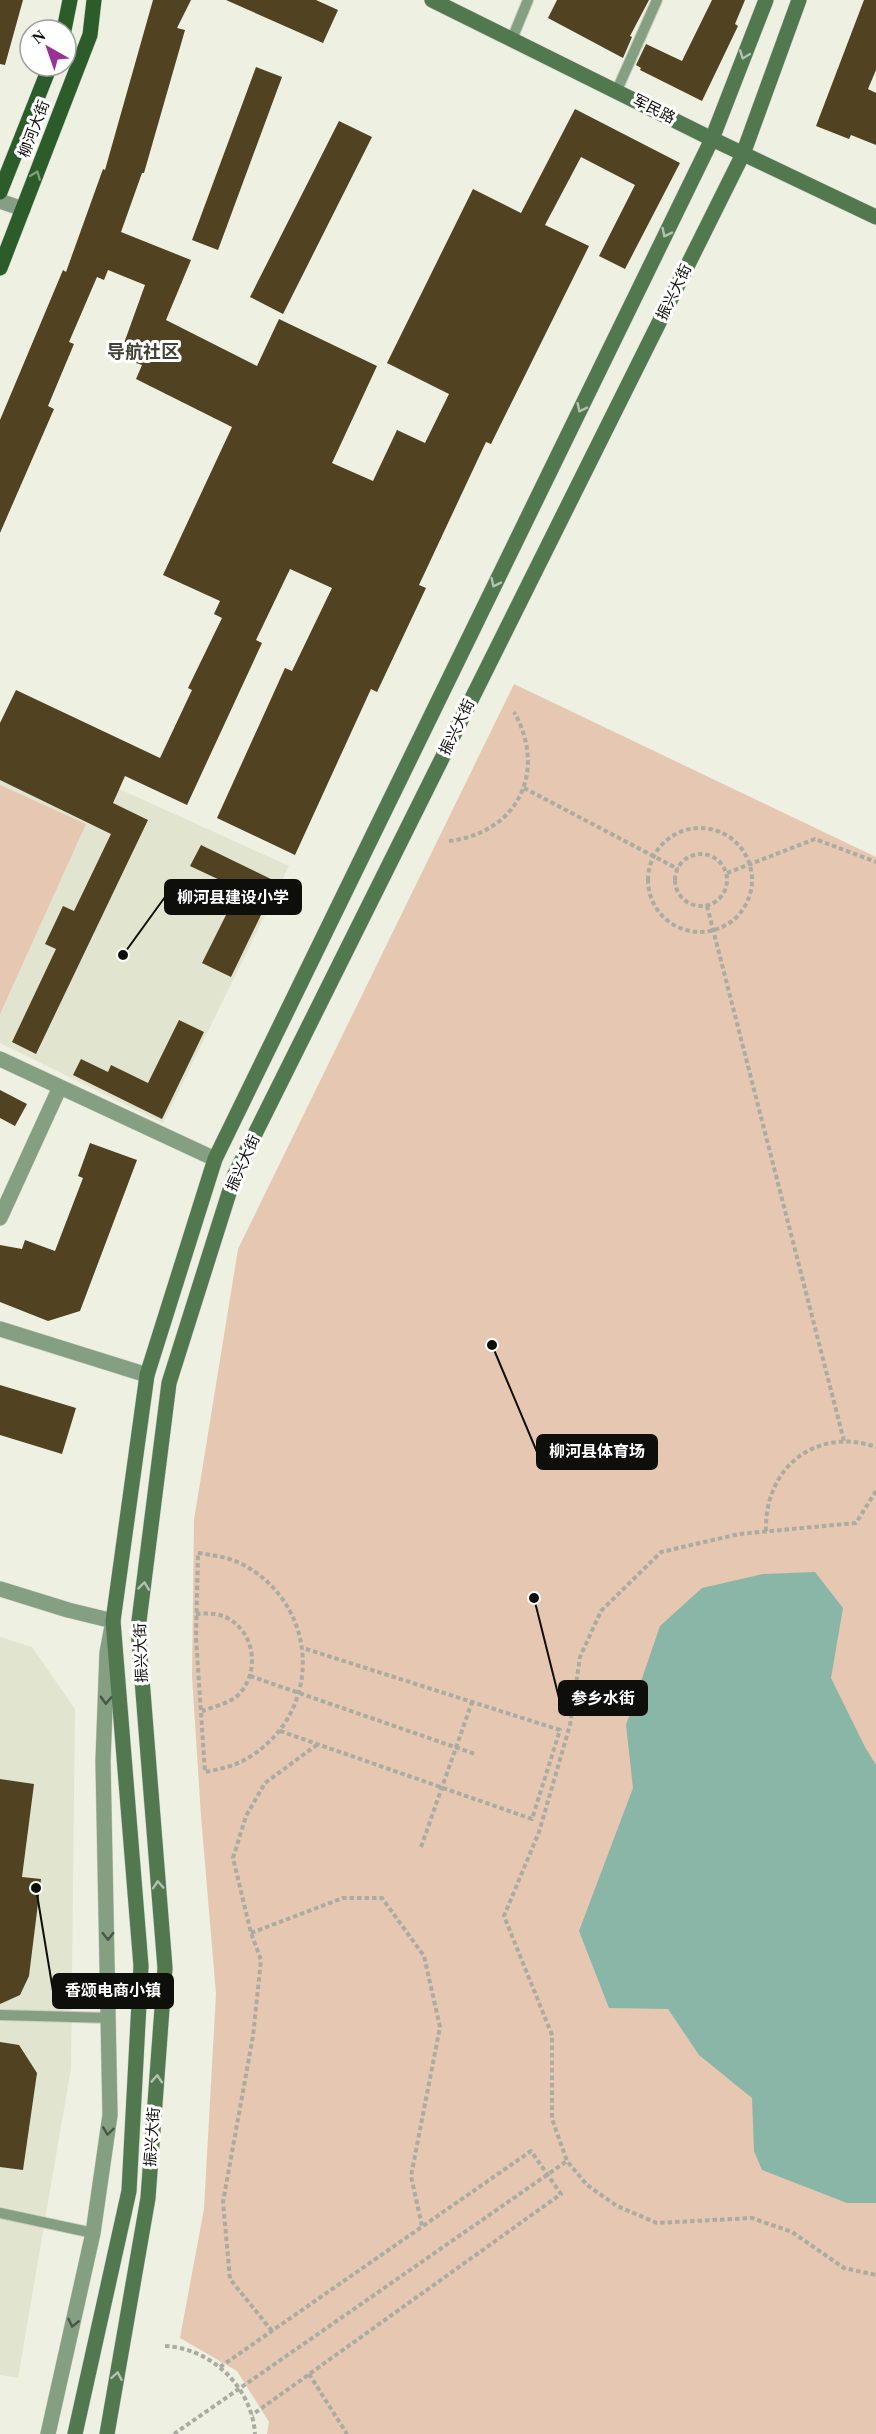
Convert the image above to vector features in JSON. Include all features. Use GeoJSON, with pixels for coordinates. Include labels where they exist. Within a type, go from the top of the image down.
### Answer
{"type":"FeatureCollection","features":[{"type":"Feature","properties":{"kind":"main road"},"geometry":{"type":"LineString","coordinates":[[66,18],[70,0]]}},
{"type":"Feature","properties":{"kind":"main road","name":"柳河大街"},"geometry":{"type":"LineString","coordinates":[[0,268],[90,35],[94,0]]}},
{"type":"Feature","properties":{"kind":"main road","name":"柳河大街"},"geometry":{"type":"LineString","coordinates":[[0,192],[45,78]]}},
{"type":"Feature","properties":{"kind":"street","name":"军民路"},"geometry":{"type":"LineString","coordinates":[[432,0],[742,154],[876,217]]}},
{"type":"Feature","properties":{"kind":"street","name":"振兴大街"},"geometry":{"type":"LineString","coordinates":[[75,2434],[129,2191],[141,1966],[113,1621],[147,1375],[215,1159],[712,139],[766,0]]}},
{"type":"Feature","properties":{"kind":"street","name":"振兴大街"},"geometry":{"type":"LineString","coordinates":[[107,2434],[148,2198],[165,1968],[138,1629],[169,1383],[235,1174],[742,154],[799,0]]}},
{"type":"Feature","properties":{"kind":"street"},"geometry":{"type":"LineString","coordinates":[[0,201],[23,209]]}},
{"type":"Feature","properties":{"kind":"street"},"geometry":{"type":"LineString","coordinates":[[0,1059],[215,1159]]}},
{"type":"Feature","properties":{"kind":"street"},"geometry":{"type":"LineString","coordinates":[[0,1218],[60,1087]]}},
{"type":"Feature","properties":{"kind":"street"},"geometry":{"type":"LineString","coordinates":[[0,1329],[147,1375]]}},
{"type":"Feature","properties":{"kind":"street"},"geometry":{"type":"LineString","coordinates":[[0,1589],[113,1621],[107,1653],[103,1761],[110,2018],[110,2115],[93,2233],[48,2434]]}},
{"type":"Feature","properties":{"kind":"lane"},"geometry":{"type":"LineString","coordinates":[[512,39],[528,0]]}},
{"type":"Feature","properties":{"kind":"lane"},"geometry":{"type":"LineString","coordinates":[[617,90],[657,0]]}},
{"type":"Feature","properties":{"kind":"lane"},"geometry":{"type":"LineString","coordinates":[[0,2015],[110,2018]]}},
{"type":"Feature","properties":{"kind":"lane"},"geometry":{"type":"LineString","coordinates":[[0,2213],[93,2233]]}},
{"type":"Feature","properties":{"kind":"path"},"geometry":{"type":"LineString","coordinates":[[449,841],[473,837],[495,826],[507,815],[524,788],[529,756],[524,733],[514,712]]}},
{"type":"Feature","properties":{"kind":"path"},"geometry":{"type":"LineString","coordinates":[[524,788],[678,869]]}},
{"type":"Feature","properties":{"kind":"path"},"geometry":{"type":"LineString","coordinates":[[690,829],[709,829],[734,841],[750,864],[752,887],[743,910],[726,926],[715,930],[690,932],[675,926],[662,917],[653,903],[648,888],[648,872],[653,856],[665,842],[690,829]]}},
{"type":"Feature","properties":{"kind":"path"},"geometry":{"type":"LineString","coordinates":[[727,873],[815,839],[876,862]]}},
{"type":"Feature","properties":{"kind":"path"},"geometry":{"type":"LineString","coordinates":[[704,854],[714,857],[722,863],[727,873],[728,883],[724,894],[717,902],[707,906],[688,903],[676,888],[675,878],[678,869],[684,860],[693,855],[704,854]]}},
{"type":"Feature","properties":{"kind":"path"},"geometry":{"type":"LineString","coordinates":[[707,906],[844,1441]]}},
{"type":"Feature","properties":{"kind":"path"},"geometry":{"type":"LineString","coordinates":[[766,1531],[765,1518],[771,1494],[783,1472],[792,1462],[813,1449],[844,1441],[876,1447]]}},
{"type":"Feature","properties":{"kind":"path"},"geometry":{"type":"LineString","coordinates":[[876,1491],[856,1523],[739,1534],[661,1552],[601,1611],[580,1657],[570,1725],[539,1832],[504,1916],[552,2035],[552,2119],[567,2161],[587,2185],[617,2206],[657,2223],[752,2218],[792,2232],[844,2268],[876,2275]]}},
{"type":"Feature","properties":{"kind":"path"},"geometry":{"type":"LineString","coordinates":[[198,1553],[220,1556],[240,1563],[259,1574],[276,1589],[289,1607],[298,1627],[303,1648],[300,1692],[292,1712],[280,1731],[247,1759],[205,1772],[196,1614],[198,1553]]}},
{"type":"Feature","properties":{"kind":"path"},"geometry":{"type":"LineString","coordinates":[[196,1614],[220,1615],[241,1629],[252,1651],[250,1676],[236,1696],[225,1703],[202,1711]]}},
{"type":"Feature","properties":{"kind":"path"},"geometry":{"type":"LineString","coordinates":[[280,1731],[532,1819],[560,1731],[303,1648]]}},
{"type":"Feature","properties":{"kind":"path"},"geometry":{"type":"LineString","coordinates":[[250,1676],[475,1754]]}},
{"type":"Feature","properties":{"kind":"path"},"geometry":{"type":"LineString","coordinates":[[421,1847],[472,1702]]}},
{"type":"Feature","properties":{"kind":"path"},"geometry":{"type":"LineString","coordinates":[[272,2331],[230,2279],[222,2202],[255,2014],[261,1960],[251,1933],[233,1858],[246,1816],[266,1783],[318,1744]]}},
{"type":"Feature","properties":{"kind":"path"},"geometry":{"type":"LineString","coordinates":[[251,1933],[343,1898],[382,1898],[424,1956],[440,2027],[411,2176],[422,2226]]}},
{"type":"Feature","properties":{"kind":"path"},"geometry":{"type":"LineString","coordinates":[[220,2367],[531,2151],[561,2194],[252,2415]]}},
{"type":"Feature","properties":{"kind":"path"},"geometry":{"type":"LineString","coordinates":[[174,2434],[567,2161]]}},
{"type":"Feature","properties":{"kind":"path"},"geometry":{"type":"LineString","coordinates":[[165,2346],[189,2350],[220,2367],[239,2389],[252,2415],[255,2434]]}},
{"type":"Feature","properties":{"kind":"path"},"geometry":{"type":"LineString","coordinates":[[309,2374],[346,2434]]}},
{"type":"Feature","properties":{"kind":"shaded area"},"geometry":{"type":"Polygon","coordinates":[[[514,684],[876,857],[876,2434],[267,2434],[269,2422],[237,2371],[180,2338],[204,2209],[216,1994],[192,1676],[194,1520],[238,1249],[514,684]]]}},
{"type":"Feature","properties":{"kind":"shaded area"},"geometry":{"type":"Polygon","coordinates":[[[0,735],[289,866],[163,1123],[0,1043],[0,735]]]}},
{"type":"Feature","properties":{"kind":"shaded area"},"geometry":{"type":"Polygon","coordinates":[[[0,785],[86,824],[0,1014],[0,785]]]}},
{"type":"Feature","properties":{"kind":"shaded area"},"geometry":{"type":"Polygon","coordinates":[[[0,1637],[32,1647],[75,1709],[71,2068],[18,2378],[0,2375],[0,1637]]]}},
{"type":"Feature","properties":{"kind":"water"},"geometry":{"type":"Polygon","coordinates":[[[815,1572],[843,1608],[831,1678],[876,1765],[876,2203],[847,2203],[762,2170],[754,2151],[752,2098],[699,2055],[668,2009],[609,2008],[579,1931],[633,1788],[626,1725],[660,1626],[702,1588],[763,1574],[815,1572]]]}},
{"type":"Feature","properties":{"kind":"building"},"geometry":{"type":"Polygon","coordinates":[[[0,0],[23,0],[5,65],[0,64],[0,0]]]}},
{"type":"Feature","properties":{"kind":"building"},"geometry":{"type":"Polygon","coordinates":[[[153,0],[191,0],[177,28],[185,30],[144,173],[142,173],[121,232],[191,260],[166,320],[257,366],[279,319],[377,366],[332,463],[373,481],[397,430],[425,443],[449,394],[387,363],[473,189],[521,213],[575,109],[680,163],[625,269],[599,256],[635,185],[581,157],[545,225],[589,246],[491,444],[486,442],[419,585],[426,588],[377,692],[371,689],[295,855],[217,818],[285,668],[292,671],[332,588],[290,569],[256,640],[262,643],[187,805],[125,776],[113,803],[148,820],[36,1054],[12,1042],[56,949],[45,944],[63,906],[74,911],[111,834],[0,780],[0,723],[16,690],[160,758],[192,690],[188,688],[222,618],[214,614],[220,601],[163,575],[232,427],[136,379],[142,365],[119,357],[145,285],[108,270],[104,280],[97,277],[69,342],[74,344],[48,406],[54,409],[0,533],[0,420],[63,270],[66,272],[103,169],[105,170],[153,0]]]}},
{"type":"Feature","properties":{"kind":"building"},"geometry":{"type":"Polygon","coordinates":[[[226,0],[316,0],[338,10],[323,43],[226,0]]]}},
{"type":"Feature","properties":{"kind":"building"},"geometry":{"type":"Polygon","coordinates":[[[557,0],[649,0],[630,36],[632,37],[623,58],[548,18],[557,0]]]}},
{"type":"Feature","properties":{"kind":"building"},"geometry":{"type":"Polygon","coordinates":[[[712,0],[745,0],[735,24],[738,26],[702,101],[640,70],[641,68],[636,65],[646,44],[682,61],[712,0]]]}},
{"type":"Feature","properties":{"kind":"building"},"geometry":{"type":"Polygon","coordinates":[[[864,0],[876,0],[876,70],[868,89],[876,93],[876,145],[851,135],[849,139],[816,126],[864,0]]]}},
{"type":"Feature","properties":{"kind":"building"},"geometry":{"type":"Polygon","coordinates":[[[256,67],[282,77],[218,250],[192,240],[256,67]]]}},
{"type":"Feature","properties":{"kind":"building"},"geometry":{"type":"Polygon","coordinates":[[[339,121],[372,137],[283,314],[250,297],[339,121]]]}},
{"type":"Feature","properties":{"kind":"building"},"geometry":{"type":"Polygon","coordinates":[[[201,845],[277,882],[231,977],[202,963],[239,889],[190,866],[201,845]]]}},
{"type":"Feature","properties":{"kind":"building"},"geometry":{"type":"Polygon","coordinates":[[[179,1020],[204,1032],[162,1119],[73,1075],[81,1059],[108,1072],[111,1065],[148,1083],[179,1020]]]}},
{"type":"Feature","properties":{"kind":"building"},"geometry":{"type":"Polygon","coordinates":[[[0,1090],[27,1104],[15,1126],[0,1118],[0,1090]]]}},
{"type":"Feature","properties":{"kind":"building"},"geometry":{"type":"Polygon","coordinates":[[[90,1143],[137,1160],[80,1311],[48,1321],[0,1302],[0,1245],[22,1249],[25,1240],[55,1251],[83,1178],[78,1176],[90,1143]]]}},
{"type":"Feature","properties":{"kind":"building"},"geometry":{"type":"Polygon","coordinates":[[[0,1385],[76,1408],[62,1454],[0,1435],[0,1385]]]}},
{"type":"Feature","properties":{"kind":"building"},"geometry":{"type":"Polygon","coordinates":[[[0,1779],[34,1784],[22,1877],[41,1879],[29,1976],[20,1995],[0,2004],[0,1779]]]}},
{"type":"Feature","properties":{"kind":"building"},"geometry":{"type":"Polygon","coordinates":[[[0,2042],[19,2045],[37,2073],[23,2170],[0,2167],[0,2042]]]}},
{"type":"Feature","properties":{"kind":"place","name":"柳河县建设小学"},"geometry":{"type":"Point","coordinates":[123,955]}},
{"type":"Feature","properties":{"kind":"place","name":"柳河县体育场"},"geometry":{"type":"Point","coordinates":[492,1345]}},
{"type":"Feature","properties":{"kind":"place","name":"参乡水街"},"geometry":{"type":"Point","coordinates":[534,1598]}},
{"type":"Feature","properties":{"kind":"place","name":"香颂电商小镇"},"geometry":{"type":"Point","coordinates":[36,1888]}},
{"type":"Feature","properties":{"kind":"district","name":"导航社区"},"geometry":{"type":"Point","coordinates":[143,352]}}]}
